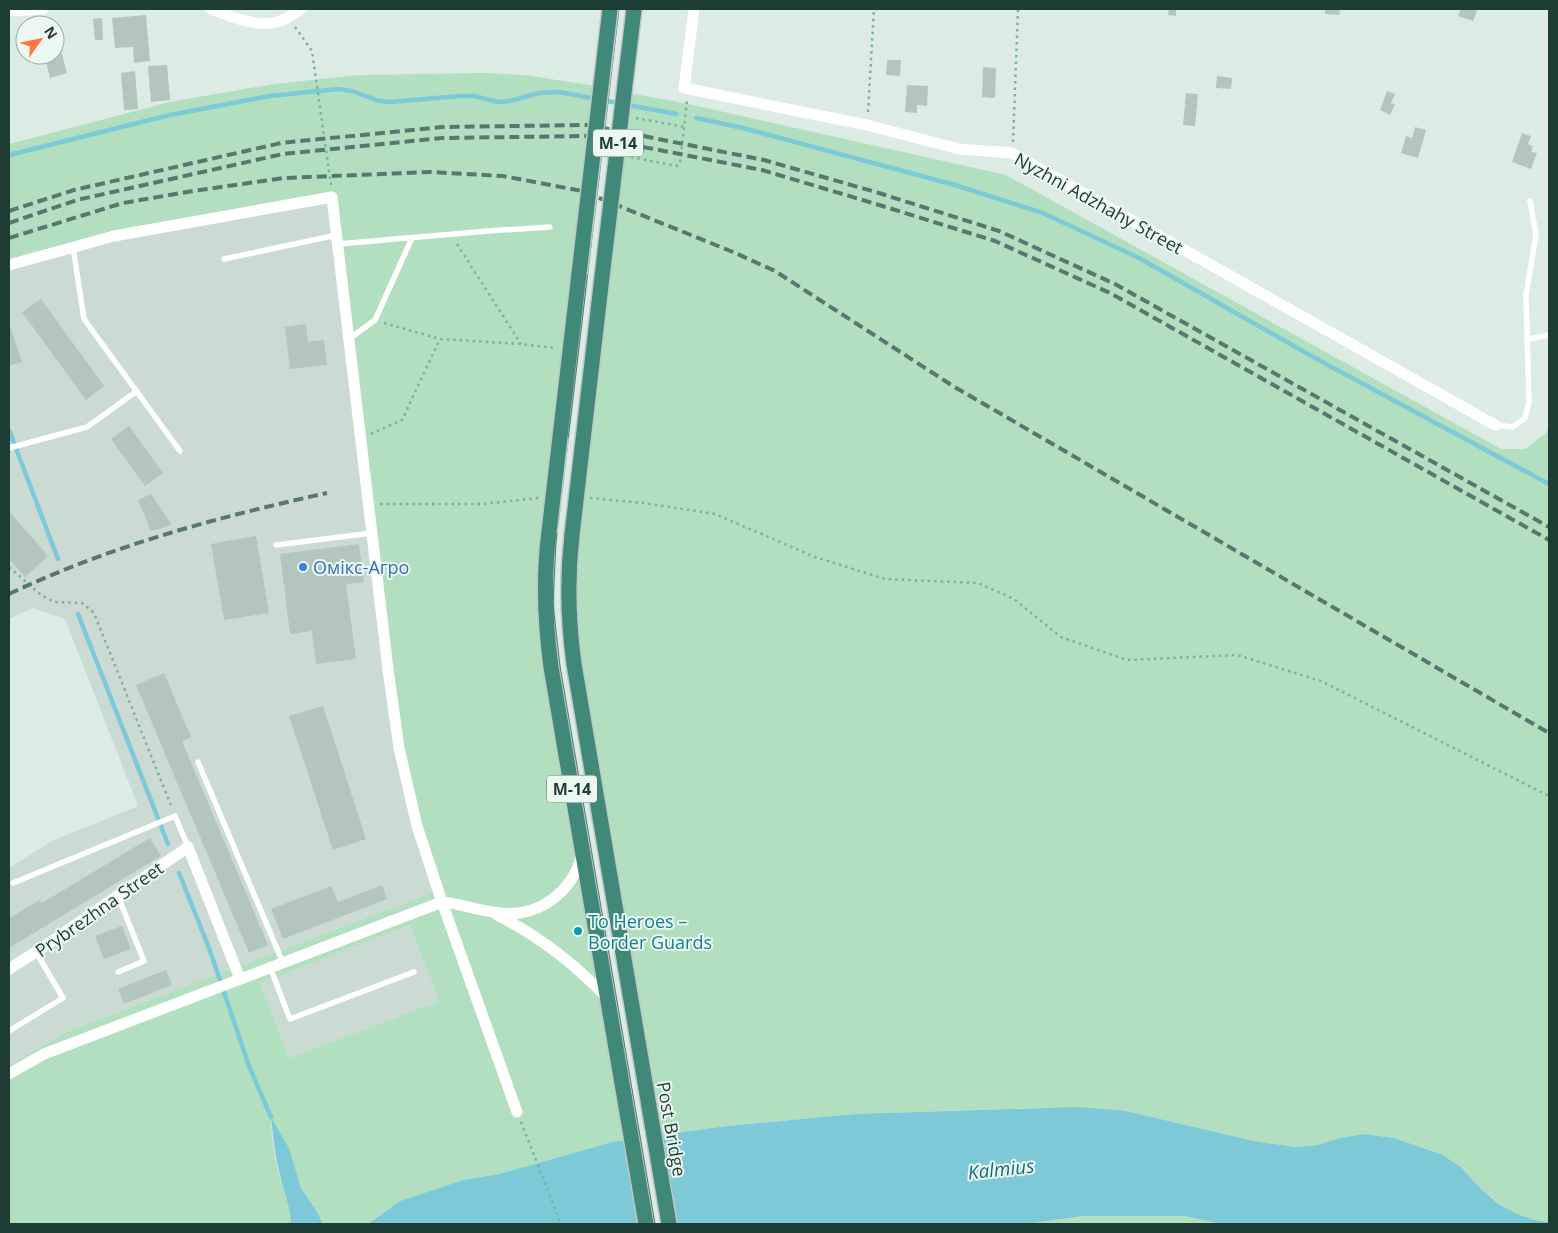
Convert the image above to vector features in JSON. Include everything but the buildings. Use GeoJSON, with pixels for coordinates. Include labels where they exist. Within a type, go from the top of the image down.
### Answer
{"type":"FeatureCollection","features":[{"type":"Feature","properties":{"kind":"highway","name":"М-14"},"geometry":{"type":"LineString","coordinates":[[610,9],[548,532],[545,573],[547,636],[582,853],[646,1224]]}},
{"type":"Feature","properties":{"kind":"highway","name":"Post Bridge"},"geometry":{"type":"LineString","coordinates":[[634,9],[572,535],[568,574],[568,604],[573,656],[670,1224]]}},
{"type":"Feature","properties":{"kind":"street"},"geometry":{"type":"LineString","coordinates":[[9,12],[43,9]]}},
{"type":"Feature","properties":{"kind":"street"},"geometry":{"type":"LineString","coordinates":[[211,9],[247,21],[267,23],[288,18],[301,9]]}},
{"type":"Feature","properties":{"kind":"street"},"geometry":{"type":"LineString","coordinates":[[689,89],[684,88],[694,9]]}},
{"type":"Feature","properties":{"kind":"street","name":"Nyzhni Adzhahy Street"},"geometry":{"type":"LineString","coordinates":[[689,89],[867,125],[959,149],[1012,153],[1495,425]]}},
{"type":"Feature","properties":{"kind":"street"},"geometry":{"type":"LineString","coordinates":[[9,265],[114,236],[332,197],[399,748],[418,826],[442,902],[517,1112]]}},
{"type":"Feature","properties":{"kind":"street"},"geometry":{"type":"LineString","coordinates":[[188,847],[236,980]]}},
{"type":"Feature","properties":{"kind":"street","name":"Prybrezhna Street"},"geometry":{"type":"LineString","coordinates":[[9,969],[188,847]]}},
{"type":"Feature","properties":{"kind":"street"},"geometry":{"type":"LineString","coordinates":[[9,1074],[44,1054],[442,902],[509,914],[532,911],[561,893],[569,884],[580,864],[582,853]]}},
{"type":"Feature","properties":{"kind":"street"},"geometry":{"type":"LineString","coordinates":[[486,910],[524,930],[560,954],[607,998]]}},
{"type":"Feature","properties":{"kind":"lane"},"geometry":{"type":"LineString","coordinates":[[1495,425],[1513,427],[1525,418],[1529,402],[1529,339],[1526,295],[1536,235],[1530,201]]}},
{"type":"Feature","properties":{"kind":"lane"},"geometry":{"type":"LineString","coordinates":[[224,259],[338,240],[412,238],[550,227]]}},
{"type":"Feature","properties":{"kind":"lane"},"geometry":{"type":"LineString","coordinates":[[349,339],[375,320],[412,238]]}},
{"type":"Feature","properties":{"kind":"lane"},"geometry":{"type":"LineString","coordinates":[[73,247],[84,319],[180,451]]}},
{"type":"Feature","properties":{"kind":"lane"},"geometry":{"type":"LineString","coordinates":[[1529,339],[1549,335]]}},
{"type":"Feature","properties":{"kind":"lane"},"geometry":{"type":"LineString","coordinates":[[9,448],[87,427],[137,391]]}},
{"type":"Feature","properties":{"kind":"lane"},"geometry":{"type":"LineString","coordinates":[[276,545],[372,533]]}},
{"type":"Feature","properties":{"kind":"lane"},"geometry":{"type":"LineString","coordinates":[[198,762],[283,962]]}},
{"type":"Feature","properties":{"kind":"lane"},"geometry":{"type":"LineString","coordinates":[[12,883],[175,816],[188,847]]}},
{"type":"Feature","properties":{"kind":"lane"},"geometry":{"type":"LineString","coordinates":[[118,896],[144,961],[118,972]]}},
{"type":"Feature","properties":{"kind":"lane"},"geometry":{"type":"LineString","coordinates":[[9,1031],[63,998],[36,952]]}},
{"type":"Feature","properties":{"kind":"lane"},"geometry":{"type":"LineString","coordinates":[[270,967],[290,1019],[414,972]]}},
{"type":"Feature","properties":{"kind":"path"},"geometry":{"type":"LineString","coordinates":[[867,125],[874,9]]}},
{"type":"Feature","properties":{"kind":"path"},"geometry":{"type":"LineString","coordinates":[[1012,153],[1018,9]]}},
{"type":"Feature","properties":{"kind":"path"},"geometry":{"type":"LineString","coordinates":[[288,18],[312,51],[332,197]]}},
{"type":"Feature","properties":{"kind":"path"},"geometry":{"type":"LineString","coordinates":[[631,157],[677,166],[680,164],[689,89]]}},
{"type":"Feature","properties":{"kind":"path"},"geometry":{"type":"LineString","coordinates":[[636,118],[684,127]]}},
{"type":"Feature","properties":{"kind":"path"},"geometry":{"type":"LineString","coordinates":[[451,234],[521,344]]}},
{"type":"Feature","properties":{"kind":"path"},"geometry":{"type":"LineString","coordinates":[[375,320],[440,339],[548,347]]}},
{"type":"Feature","properties":{"kind":"path"},"geometry":{"type":"LineString","coordinates":[[361,439],[402,420],[440,339]]}},
{"type":"Feature","properties":{"kind":"path"},"geometry":{"type":"LineString","coordinates":[[369,504],[482,504],[547,497]]}},
{"type":"Feature","properties":{"kind":"path"},"geometry":{"type":"LineString","coordinates":[[582,497],[644,503],[715,514],[815,557],[885,579],[978,583],[1014,599],[1061,637],[1127,660],[1237,655],[1320,681],[1549,796]]}},
{"type":"Feature","properties":{"kind":"path"},"geometry":{"type":"LineString","coordinates":[[9,567],[41,595],[54,602],[82,603],[94,613],[175,816]]}},
{"type":"Feature","properties":{"kind":"path"},"geometry":{"type":"LineString","coordinates":[[517,1112],[561,1224]]}},
{"type":"Feature","properties":{"kind":"shaded area"},"geometry":{"type":"Polygon","coordinates":[[[327,203],[434,892],[66,1032],[9,1066],[9,868],[52,841],[138,806],[65,619],[33,608],[9,619],[9,270],[114,241],[327,203]]]}},
{"type":"Feature","properties":{"kind":"shaded area"},"geometry":{"type":"Polygon","coordinates":[[[410,925],[439,1001],[289,1058],[260,983],[410,925]]]}},
{"type":"Feature","properties":{"kind":"green space"},"geometry":{"type":"Polygon","coordinates":[[[483,73],[524,75],[596,86],[540,572],[626,1140],[612,1142],[499,1174],[463,1180],[400,1201],[368,1223],[323,1224],[301,1188],[289,1148],[271,1118],[275,1156],[291,1224],[9,1224],[9,1066],[66,1032],[434,892],[412,827],[327,203],[114,241],[9,270],[9,144],[170,102],[274,84],[360,75],[483,73]],[[410,925],[260,983],[289,1058],[439,1001],[410,925]]]}},
{"type":"Feature","properties":{"kind":"green space"},"geometry":{"type":"Polygon","coordinates":[[[629,93],[684,103],[1006,175],[1501,449],[1525,449],[1546,433],[1549,426],[1549,1222],[1517,1214],[1497,1203],[1462,1168],[1443,1155],[1394,1138],[1364,1134],[1340,1138],[1317,1145],[1295,1147],[1254,1141],[1126,1111],[1029,1108],[855,1114],[727,1126],[660,1136],[579,663],[574,574],[629,93]]]}},
{"type":"Feature","properties":{"kind":"green space"},"geometry":{"type":"Polygon","coordinates":[[[1083,1216],[1184,1216],[1221,1224],[1026,1224],[1083,1216]]]}},
{"type":"Feature","properties":{"kind":"water","name":"Kalmius"},"geometry":{"type":"Polygon","coordinates":[[[1077,1107],[1126,1111],[1254,1141],[1295,1147],[1317,1145],[1340,1138],[1364,1134],[1394,1138],[1443,1155],[1462,1168],[1497,1203],[1517,1214],[1549,1222],[1549,1224],[1221,1224],[1184,1216],[1083,1216],[1026,1224],[364,1224],[369,1223],[400,1201],[463,1180],[499,1174],[612,1142],[727,1126],[855,1114],[1077,1107]]]}},
{"type":"Feature","properties":{"kind":"water"},"geometry":{"type":"Polygon","coordinates":[[[271,1117],[289,1148],[301,1188],[323,1224],[291,1224],[277,1161],[271,1117]]]}},
{"type":"Feature","properties":{"kind":"pier"},"geometry":{"type":"Polygon","coordinates":[[[660,1133],[675,1224],[640,1224],[626,1138],[660,1133]]]}},
{"type":"Feature","properties":{"kind":"waterway"},"geometry":{"type":"LineString","coordinates":[[9,155],[170,115],[270,96],[338,89],[352,91],[379,101],[390,102],[460,96],[474,96],[498,102],[510,101],[539,93],[559,92],[676,114]]}},
{"type":"Feature","properties":{"kind":"waterway"},"geometry":{"type":"LineString","coordinates":[[696,118],[743,128],[955,185],[1043,213],[1139,258],[1315,358],[1549,484]]}},
{"type":"Feature","properties":{"kind":"waterway"},"geometry":{"type":"LineString","coordinates":[[9,430],[58,559]]}},
{"type":"Feature","properties":{"kind":"waterway"},"geometry":{"type":"LineString","coordinates":[[78,614],[168,844]]}},
{"type":"Feature","properties":{"kind":"waterway"},"geometry":{"type":"LineString","coordinates":[[179,873],[209,948],[249,1066],[271,1117]]}},
{"type":"Feature","properties":{"kind":"tram line"},"geometry":{"type":"LineString","coordinates":[[619,9],[556,542],[553,604],[560,666],[655,1224]]}},
{"type":"Feature","properties":{"kind":"railway"},"geometry":{"type":"LineString","coordinates":[[9,211],[74,190],[281,143],[442,127],[588,125],[764,160],[879,193],[999,231],[1115,284],[1549,527]]}},
{"type":"Feature","properties":{"kind":"railway"},"geometry":{"type":"LineString","coordinates":[[9,223],[77,200],[283,154],[442,138],[587,136],[762,170],[995,241],[1110,293],[1549,540]]}},
{"type":"Feature","properties":{"kind":"railway"},"geometry":{"type":"LineString","coordinates":[[9,238],[123,203],[284,178],[430,172],[503,176],[582,191],[775,271],[953,386],[1549,733]]}},
{"type":"Feature","properties":{"kind":"railway"},"geometry":{"type":"LineString","coordinates":[[9,594],[86,561],[125,547],[246,512],[327,493]]}},
{"type":"Feature","properties":{"kind":"place","name":"Омiкс-Агро"},"geometry":{"type":"Point","coordinates":[303,567]}},
{"type":"Feature","properties":{"kind":"place","name":"To Heroes – Border Guards"},"geometry":{"type":"Point","coordinates":[578,931]}}]}
